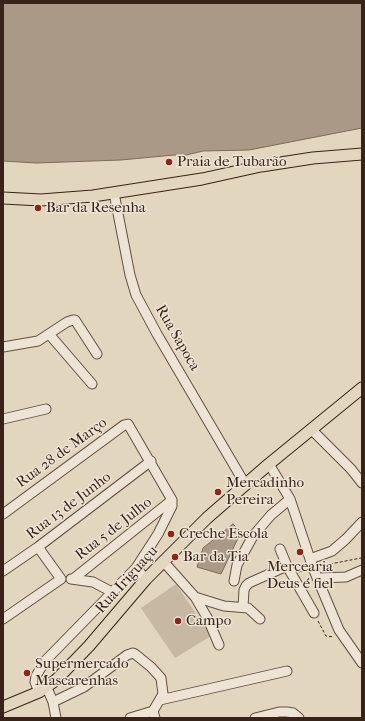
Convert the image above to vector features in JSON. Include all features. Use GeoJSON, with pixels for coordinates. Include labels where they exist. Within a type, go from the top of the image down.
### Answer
{"type":"FeatureCollection","features":[{"type":"Feature","properties":{"kind":"main road"},"geometry":{"type":"LineString","coordinates":[[3,198],[41,200],[69,199],[114,194],[305,159],[362,154]]}},
{"type":"Feature","properties":{"kind":"main road","name":"Rua Iriguaçu"},"geometry":{"type":"LineString","coordinates":[[3,707],[43,690],[88,646],[146,579],[207,518],[245,484],[362,388]]}},
{"type":"Feature","properties":{"kind":"street","name":"Rua Sapoca"},"geometry":{"type":"LineString","coordinates":[[114,194],[130,275],[136,295],[157,334],[245,484]]}},
{"type":"Feature","properties":{"kind":"street"},"geometry":{"type":"LineString","coordinates":[[3,347],[38,341],[67,322],[76,320],[97,354]]}},
{"type":"Feature","properties":{"kind":"street"},"geometry":{"type":"LineString","coordinates":[[49,334],[92,384]]}},
{"type":"Feature","properties":{"kind":"street"},"geometry":{"type":"LineString","coordinates":[[3,419],[46,409]]}},
{"type":"Feature","properties":{"kind":"street","name":"Rua 28 de Março"},"geometry":{"type":"LineString","coordinates":[[3,514],[127,424],[130,424],[172,500]]}},
{"type":"Feature","properties":{"kind":"street"},"geometry":{"type":"LineString","coordinates":[[311,429],[351,469],[362,483]]}},
{"type":"Feature","properties":{"kind":"street","name":"Rua 13 de Junho"},"geometry":{"type":"LineString","coordinates":[[3,571],[38,547],[151,461]]}},
{"type":"Feature","properties":{"kind":"street"},"geometry":{"type":"LineString","coordinates":[[269,464],[290,499],[311,564],[339,630],[362,663]]}},
{"type":"Feature","properties":{"kind":"street"},"geometry":{"type":"LineString","coordinates":[[234,581],[237,565],[253,536],[271,515],[290,499]]}},
{"type":"Feature","properties":{"kind":"street"},"geometry":{"type":"LineString","coordinates":[[56,718],[53,702],[35,682],[36,676],[45,661],[136,568],[158,534],[172,506],[172,500]]}},
{"type":"Feature","properties":{"kind":"street","name":"Rua 5 de Julho"},"geometry":{"type":"LineString","coordinates":[[73,579],[172,500]]}},
{"type":"Feature","properties":{"kind":"street"},"geometry":{"type":"LineString","coordinates":[[311,564],[346,540],[362,522]]}},
{"type":"Feature","properties":{"kind":"street"},"geometry":{"type":"LineString","coordinates":[[38,547],[62,579]]}},
{"type":"Feature","properties":{"kind":"street"},"geometry":{"type":"LineString","coordinates":[[280,549],[289,570],[314,613]]}},
{"type":"Feature","properties":{"kind":"street"},"geometry":{"type":"LineString","coordinates":[[163,561],[195,597],[208,619],[219,644]]}},
{"type":"Feature","properties":{"kind":"street"},"geometry":{"type":"LineString","coordinates":[[136,568],[146,579]]}},
{"type":"Feature","properties":{"kind":"street"},"geometry":{"type":"LineString","coordinates":[[243,607],[244,590],[249,583],[289,570]]}},
{"type":"Feature","properties":{"kind":"street"},"geometry":{"type":"LineString","coordinates":[[317,578],[346,577],[362,570]]}},
{"type":"Feature","properties":{"kind":"street"},"geometry":{"type":"LineString","coordinates":[[3,619],[62,579],[93,582],[112,592]]}},
{"type":"Feature","properties":{"kind":"street"},"geometry":{"type":"LineString","coordinates":[[195,597],[224,606],[248,608],[260,619]]}},
{"type":"Feature","properties":{"kind":"street"},"geometry":{"type":"LineString","coordinates":[[53,702],[84,688],[127,655],[133,653],[159,675],[163,683],[163,690],[154,714],[130,718]]}},
{"type":"Feature","properties":{"kind":"street"},"geometry":{"type":"LineString","coordinates":[[160,700],[287,671]]}},
{"type":"Feature","properties":{"kind":"street"},"geometry":{"type":"LineString","coordinates":[[255,718],[279,712],[293,713],[299,718]]}},
{"type":"Feature","properties":{"kind":"path"},"geometry":{"type":"LineString","coordinates":[[289,570],[311,564],[361,558]]}},
{"type":"Feature","properties":{"kind":"path"},"geometry":{"type":"LineString","coordinates":[[314,613],[326,636],[344,638]]}},
{"type":"Feature","properties":{"kind":"shaded area"},"geometry":{"type":"Polygon","coordinates":[[[3,3],[362,3],[362,128],[249,150],[203,151],[182,156],[174,155],[121,160],[36,163],[3,161],[3,3]]]}},
{"type":"Feature","properties":{"kind":"shaded area"},"geometry":{"type":"Polygon","coordinates":[[[233,524],[241,532],[221,574],[197,567],[203,548],[233,524]]]}},
{"type":"Feature","properties":{"kind":"shaded area"},"geometry":{"type":"Polygon","coordinates":[[[176,584],[211,636],[175,658],[141,608],[176,584]]]}},
{"type":"Feature","properties":{"kind":"place","name":"Praia de Tubarão"},"geometry":{"type":"Point","coordinates":[169,162]}},
{"type":"Feature","properties":{"kind":"place","name":"Bar da Resenha"},"geometry":{"type":"Point","coordinates":[38,208]}},
{"type":"Feature","properties":{"kind":"place","name":"Mercadinho Pereira"},"geometry":{"type":"Point","coordinates":[218,492]}},
{"type":"Feature","properties":{"kind":"place","name":"Creche Escola"},"geometry":{"type":"Point","coordinates":[171,534]}},
{"type":"Feature","properties":{"kind":"place","name":"Mercearia Deus é fiel"},"geometry":{"type":"Point","coordinates":[300,552]}},
{"type":"Feature","properties":{"kind":"place","name":"Bar da Tia"},"geometry":{"type":"Point","coordinates":[175,557]}},
{"type":"Feature","properties":{"kind":"place","name":"Campo"},"geometry":{"type":"Point","coordinates":[178,621]}},
{"type":"Feature","properties":{"kind":"place","name":"Supermercado Mascarenhas"},"geometry":{"type":"Point","coordinates":[27,673]}}]}
